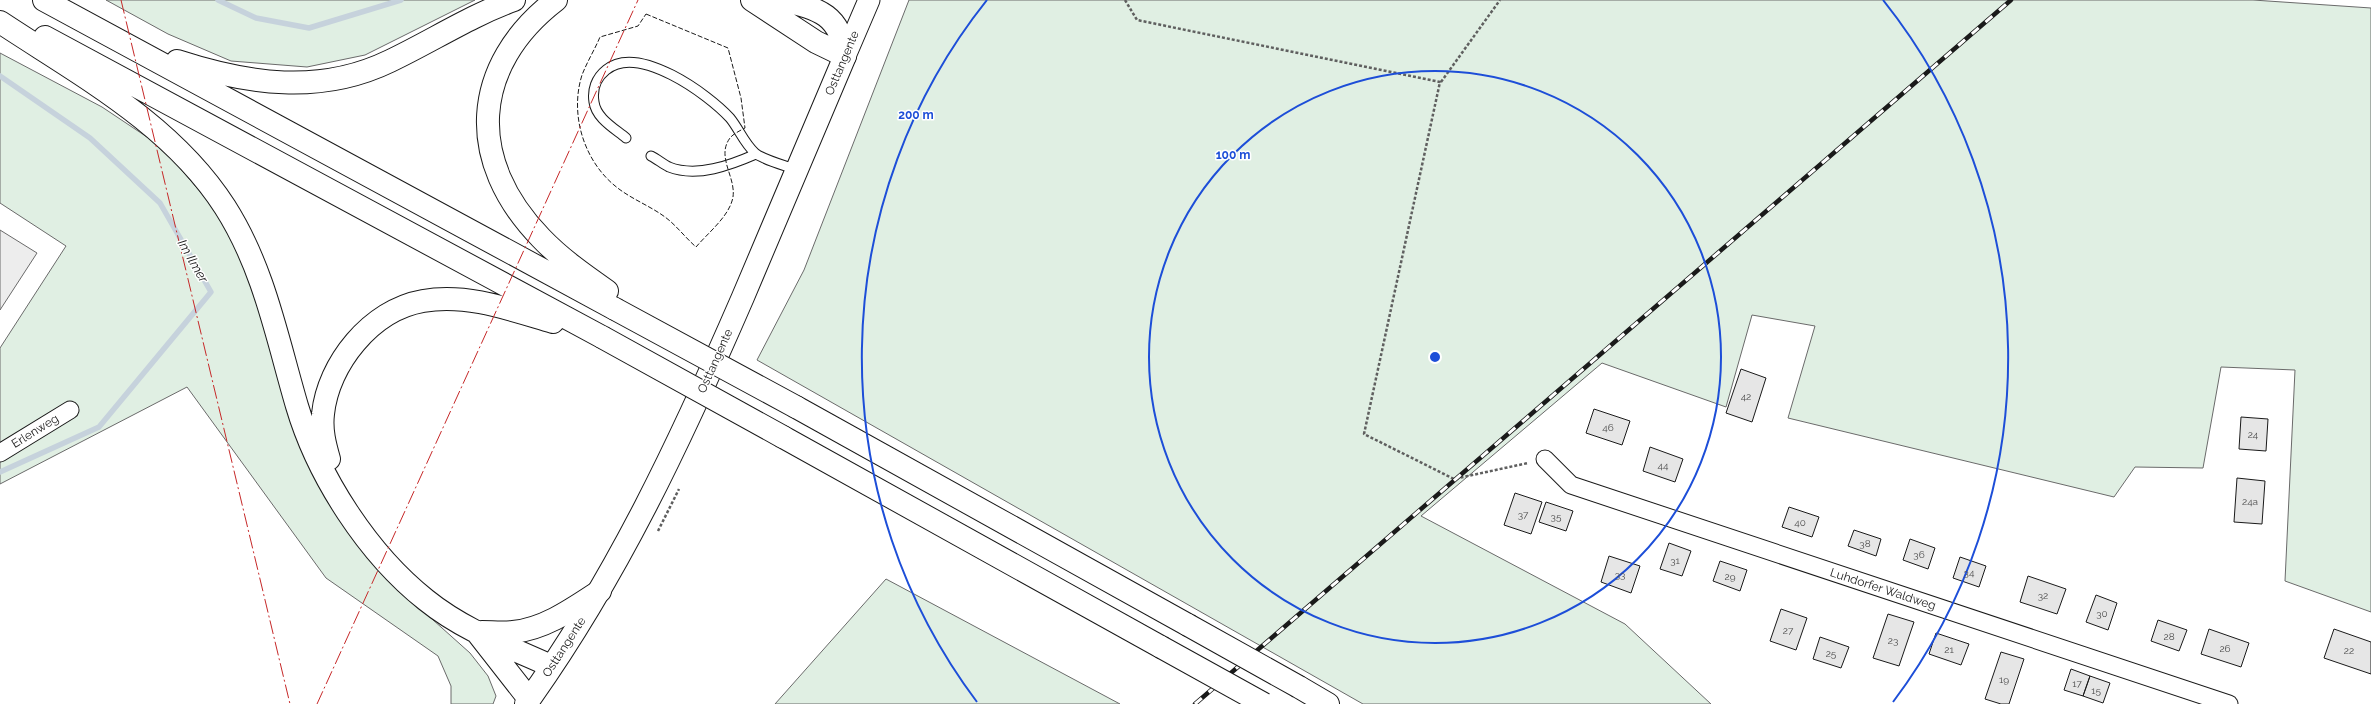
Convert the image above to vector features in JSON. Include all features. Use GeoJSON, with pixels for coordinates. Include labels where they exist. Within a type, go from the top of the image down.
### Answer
{"type":"FeatureCollection","features":[{"type":"Feature","properties":{"kind":"main road"},"geometry":{"type":"LineString","coordinates":[[44,0],[617,305],[650,317],[723,366],[1328,704]]}},
{"type":"Feature","properties":{"kind":"main road"},"geometry":{"type":"LineString","coordinates":[[129,46],[220,75],[269,82],[316,82],[353,75],[389,62],[468,19],[514,0]]}},
{"type":"Feature","properties":{"kind":"main road"},"geometry":{"type":"LineString","coordinates":[[556,0],[543,10],[514,40],[503,58],[493,82],[488,105],[488,126],[493,165],[503,188],[540,238],[617,305]]}},
{"type":"Feature","properties":{"kind":"main road"},"geometry":{"type":"LineString","coordinates":[[752,0],[816,42],[845,56]]}},
{"type":"Feature","properties":{"kind":"main road"},"geometry":{"type":"LineString","coordinates":[[792,1],[830,18],[840,32],[845,56]]}},
{"type":"Feature","properties":{"kind":"main road"},"geometry":{"type":"LineString","coordinates":[[0,12],[783,437],[1264,704]]}},
{"type":"Feature","properties":{"kind":"main road"},"geometry":{"type":"LineString","coordinates":[[0,22],[120,101],[174,146],[224,206],[250,252],[268,298],[298,410],[319,462],[344,506],[367,540],[395,573],[427,601],[477,632],[551,666]]}},
{"type":"Feature","properties":{"kind":"main road","name":"Osttangente"},"geometry":{"type":"LineString","coordinates":[[527,702],[600,591],[628,543],[670,462],[845,56]]}},
{"type":"Feature","properties":{"kind":"main road"},"geometry":{"type":"LineString","coordinates":[[344,506],[323,437],[322,416],[326,395],[340,364],[350,348],[371,327],[394,312],[422,301],[444,300],[486,303],[602,338]]}},
{"type":"Feature","properties":{"kind":"main road"},"geometry":{"type":"LineString","coordinates":[[477,632],[514,632],[541,625],[569,611],[600,591]]}},
{"type":"Feature","properties":{"kind":"main road"},"geometry":{"type":"LineString","coordinates":[[477,632],[527,702]]}},
{"type":"Feature","properties":{"kind":"street","name":"Osttangente"},"geometry":{"type":"LineString","coordinates":[[845,56],[869,0]]}},
{"type":"Feature","properties":{"kind":"street","name":"Erlenweg"},"geometry":{"type":"LineString","coordinates":[[0,453],[70,410]]}},
{"type":"Feature","properties":{"kind":"street","name":"Luhdorfer Waldweg"},"geometry":{"type":"LineString","coordinates":[[1545,459],[1571,485],[2229,704]]}},
{"type":"Feature","properties":{"kind":"lane"},"geometry":{"type":"LineString","coordinates":[[626,138],[601,116],[594,103],[593,89],[598,79],[606,69],[616,64],[631,61],[649,65],[701,93],[732,120],[738,132],[756,154],[797,170]]}},
{"type":"Feature","properties":{"kind":"lane"},"geometry":{"type":"LineString","coordinates":[[651,156],[669,167],[694,170],[727,166],[756,154]]}},
{"type":"Feature","properties":{"kind":"path"},"geometry":{"type":"LineString","coordinates":[[1125,0],[1137,20],[1440,82]]}},
{"type":"Feature","properties":{"kind":"path"},"geometry":{"type":"LineString","coordinates":[[1500,0],[1440,82],[1364,434],[1454,479],[1545,459]]}},
{"type":"Feature","properties":{"kind":"green space"},"geometry":{"type":"Polygon","coordinates":[[[106,0],[475,0],[365,55],[307,67],[231,61],[168,34],[106,0]]]}},
{"type":"Feature","properties":{"kind":"green space"},"geometry":{"type":"Polygon","coordinates":[[[909,0],[2253,0],[2371,8],[2371,612],[2285,581],[2295,370],[2221,367],[2203,468],[2135,467],[2114,497],[1788,418],[1815,326],[1752,315],[1726,407],[1602,363],[1421,516],[1625,624],[1711,704],[1363,704],[757,360],[804,270],[909,0]]]}},
{"type":"Feature","properties":{"kind":"green space"},"geometry":{"type":"Polygon","coordinates":[[[0,53],[102,107],[162,147],[214,208],[238,249],[261,299],[291,408],[385,577],[470,653],[488,676],[496,696],[493,704],[451,704],[451,686],[438,656],[326,578],[187,387],[0,484],[0,348],[66,246],[0,203],[0,53]]]}},
{"type":"Feature","properties":{"kind":"green space"},"geometry":{"type":"Polygon","coordinates":[[[886,579],[1120,704],[775,704],[886,579]]]}},
{"type":"Feature","properties":{"kind":"shaded area"},"geometry":{"type":"Polygon","coordinates":[[[0,230],[37,253],[0,310],[0,230]]]}},
{"type":"Feature","properties":{"kind":"building"},"geometry":{"type":"Polygon","coordinates":[[[1741,369],[1766,378],[1752,422],[1726,413],[1741,369]]]}},
{"type":"Feature","properties":{"kind":"building"},"geometry":{"type":"Polygon","coordinates":[[[1594,409],[1630,421],[1622,445],[1586,433],[1594,409]]]}},
{"type":"Feature","properties":{"kind":"building"},"geometry":{"type":"Polygon","coordinates":[[[2241,417],[2268,419],[2266,451],[2239,449],[2241,417]]]}},
{"type":"Feature","properties":{"kind":"building"},"geometry":{"type":"Polygon","coordinates":[[[1650,447],[1683,459],[1675,482],[1643,471],[1650,447]]]}},
{"type":"Feature","properties":{"kind":"building"},"geometry":{"type":"Polygon","coordinates":[[[2237,478],[2265,481],[2262,524],[2234,522],[2237,478]]]}},
{"type":"Feature","properties":{"kind":"building"},"geometry":{"type":"Polygon","coordinates":[[[1515,493],[1542,502],[1531,534],[1504,525],[1515,493]]]}},
{"type":"Feature","properties":{"kind":"building"},"geometry":{"type":"Polygon","coordinates":[[[1546,502],[1573,511],[1566,531],[1539,522],[1546,502]]]}},
{"type":"Feature","properties":{"kind":"building"},"geometry":{"type":"Polygon","coordinates":[[[1789,507],[1819,517],[1812,537],[1782,527],[1789,507]]]}},
{"type":"Feature","properties":{"kind":"building"},"geometry":{"type":"Polygon","coordinates":[[[1854,530],[1881,539],[1876,556],[1848,546],[1854,530]]]}},
{"type":"Feature","properties":{"kind":"building"},"geometry":{"type":"Polygon","coordinates":[[[1910,539],[1935,548],[1928,569],[1903,560],[1910,539]]]}},
{"type":"Feature","properties":{"kind":"building"},"geometry":{"type":"Polygon","coordinates":[[[1669,543],[1691,551],[1682,576],[1660,569],[1669,543]]]}},
{"type":"Feature","properties":{"kind":"building"},"geometry":{"type":"Polygon","coordinates":[[[1609,556],[1640,566],[1631,593],[1601,582],[1609,556]]]}},
{"type":"Feature","properties":{"kind":"building"},"geometry":{"type":"Polygon","coordinates":[[[1960,557],[1986,566],[1979,587],[1953,578],[1960,557]]]}},
{"type":"Feature","properties":{"kind":"building"},"geometry":{"type":"Polygon","coordinates":[[[1720,561],[1747,570],[1740,591],[1713,581],[1720,561]]]}},
{"type":"Feature","properties":{"kind":"building"},"geometry":{"type":"Polygon","coordinates":[[[2028,576],[2066,589],[2057,614],[2020,602],[2028,576]]]}},
{"type":"Feature","properties":{"kind":"building"},"geometry":{"type":"Polygon","coordinates":[[[2096,595],[2117,603],[2108,630],[2086,622],[2096,595]]]}},
{"type":"Feature","properties":{"kind":"building"},"geometry":{"type":"Polygon","coordinates":[[[1781,609],[1807,618],[1796,650],[1770,641],[1781,609]]]}},
{"type":"Feature","properties":{"kind":"building"},"geometry":{"type":"Polygon","coordinates":[[[1888,614],[1914,622],[1899,666],[1873,658],[1888,614]]]}},
{"type":"Feature","properties":{"kind":"building"},"geometry":{"type":"Polygon","coordinates":[[[2158,620],[2187,630],[2179,651],[2151,641],[2158,620]]]}},
{"type":"Feature","properties":{"kind":"building"},"geometry":{"type":"Polygon","coordinates":[[[2209,629],[2249,643],[2241,667],[2201,654],[2209,629]]]}},
{"type":"Feature","properties":{"kind":"building"},"geometry":{"type":"Polygon","coordinates":[[[2334,629],[2371,642],[2371,674],[2324,658],[2334,629]]]}},
{"type":"Feature","properties":{"kind":"building"},"geometry":{"type":"Polygon","coordinates":[[[1936,633],[1969,644],[1961,665],[1929,654],[1936,633]]]}},
{"type":"Feature","properties":{"kind":"building"},"geometry":{"type":"Polygon","coordinates":[[[1820,637],[1849,647],[1841,668],[1813,659],[1820,637]]]}},
{"type":"Feature","properties":{"kind":"building"},"geometry":{"type":"Polygon","coordinates":[[[2001,652],[2024,659],[2009,704],[2001,704],[1985,699],[2001,652]]]}},
{"type":"Feature","properties":{"kind":"building"},"geometry":{"type":"Polygon","coordinates":[[[2071,669],[2090,676],[2083,696],[2064,690],[2071,669]]]}},
{"type":"Feature","properties":{"kind":"building"},"geometry":{"type":"Polygon","coordinates":[[[2090,676],[2110,683],[2103,703],[2083,696],[2090,676]]]}},
{"type":"Feature","properties":{"kind":"waterway","name":"Im Ilmer"},"geometry":{"type":"LineString","coordinates":[[218,0],[256,18],[309,28],[401,0]]}},
{"type":"Feature","properties":{"kind":"waterway","name":"Im Ilmer"},"geometry":{"type":"LineString","coordinates":[[0,76],[90,138],[160,203],[211,292],[99,427],[0,472]]}},
{"type":"Feature","properties":{"kind":"railway"},"geometry":{"type":"LineString","coordinates":[[1195,704],[2011,0]]}},
{"type":"Feature","properties":{"kind":"fence"},"geometry":{"type":"LineString","coordinates":[[646,14],[728,48],[741,98],[745,128],[730,138],[726,146],[725,153],[733,185],[732,201],[726,214],[696,247],[664,216],[625,193],[607,179],[589,153],[579,122],[578,91],[586,65],[600,37],[638,26],[646,14]]}},
{"type":"Feature","properties":{"kind":"power"},"geometry":{"type":"LineString","coordinates":[[121,0],[290,704]]}},
{"type":"Feature","properties":{"kind":"power"},"geometry":{"type":"LineString","coordinates":[[317,704],[638,0]]}}]}
